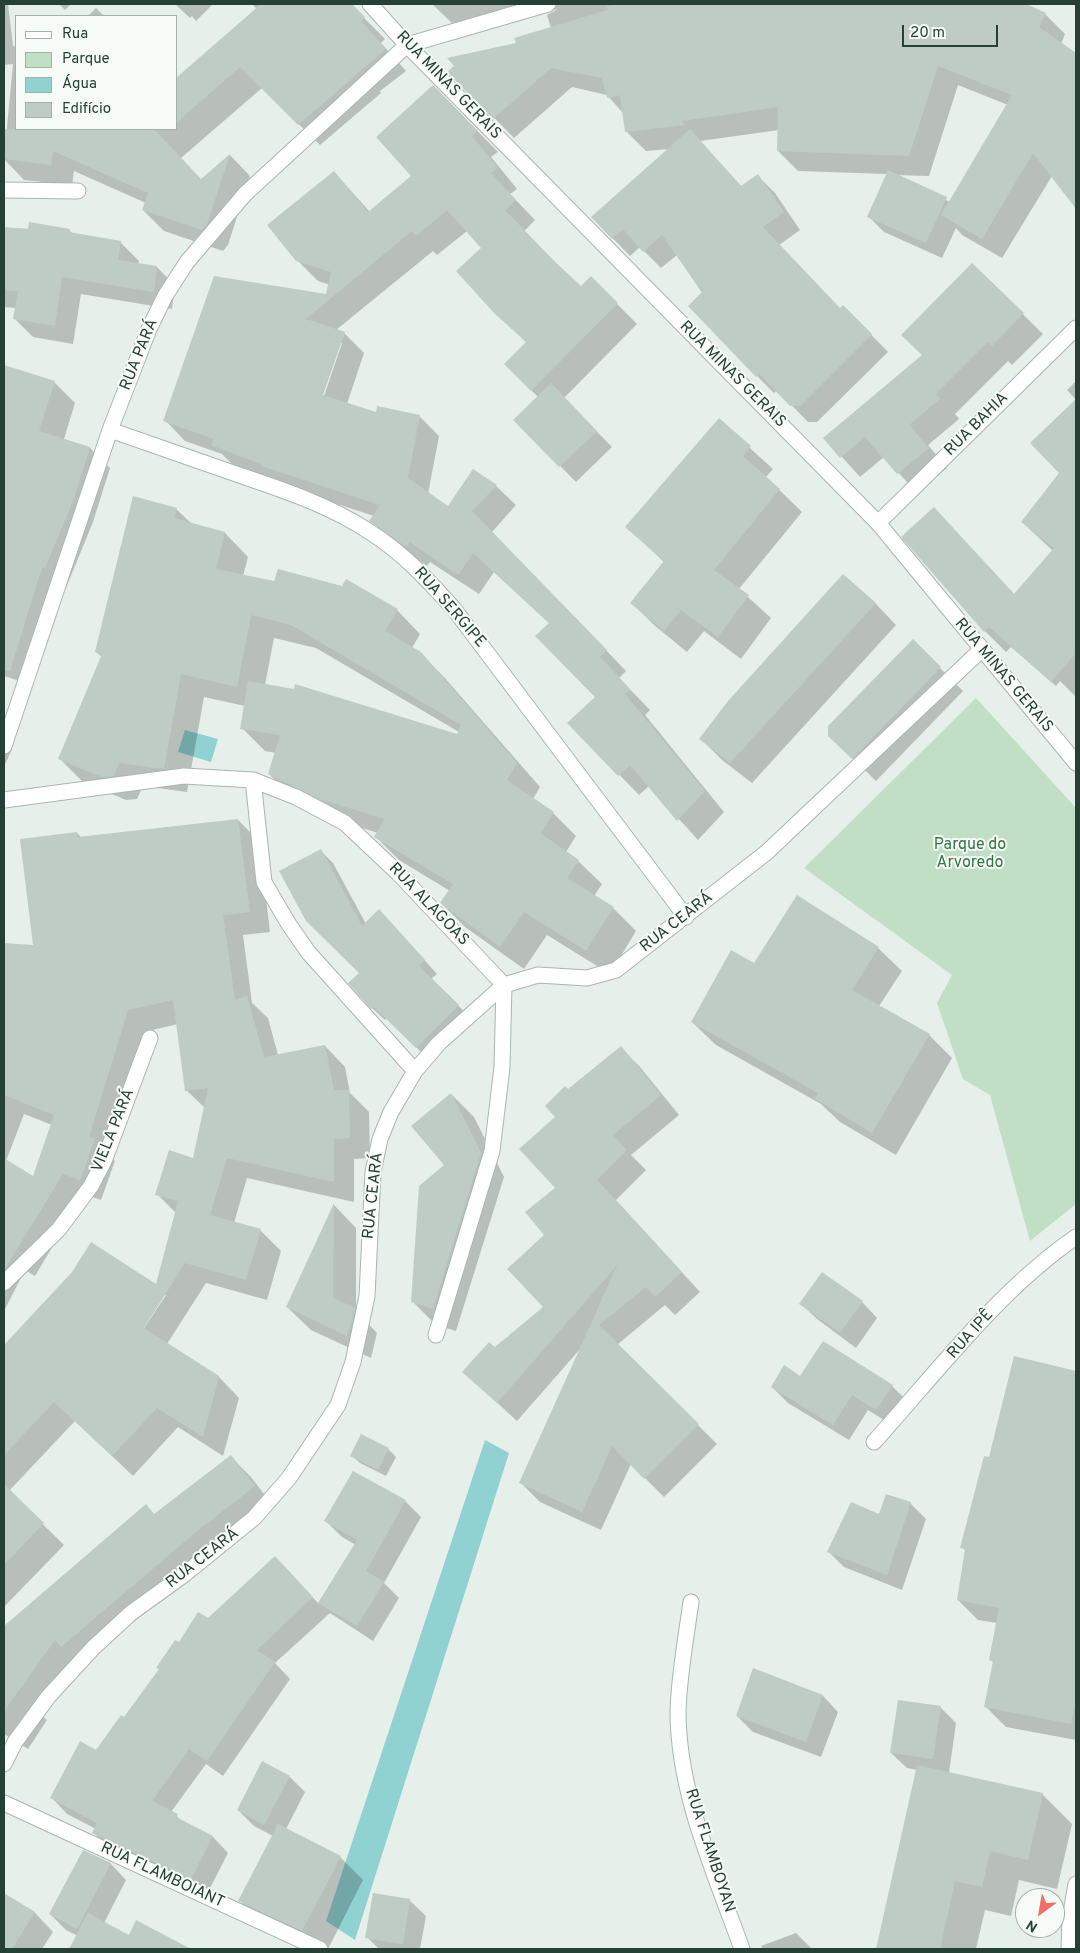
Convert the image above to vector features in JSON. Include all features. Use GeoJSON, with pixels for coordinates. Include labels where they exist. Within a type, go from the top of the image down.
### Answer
{"type":"FeatureCollection","features":[{"type":"Feature","properties":{"kind":"street","name":"RUA MINAS GERAIS"},"geometry":{"type":"LineString","coordinates":[[370,4],[407,45],[878,523],[1076,763]]}},
{"type":"Feature","properties":{"kind":"street"},"geometry":{"type":"LineString","coordinates":[[407,45],[548,4]]}},
{"type":"Feature","properties":{"kind":"street","name":"RUA PARÁ"},"geometry":{"type":"LineString","coordinates":[[4,746],[110,430],[149,329],[165,296],[187,262],[245,194],[407,45]]}},
{"type":"Feature","properties":{"kind":"street"},"geometry":{"type":"LineString","coordinates":[[4,190],[78,190]]}},
{"type":"Feature","properties":{"kind":"street","name":"RUA BAHIA"},"geometry":{"type":"LineString","coordinates":[[878,523],[1076,328]]}},
{"type":"Feature","properties":{"kind":"street","name":"RUA SERGIPE"},"geometry":{"type":"LineString","coordinates":[[110,430],[293,494],[354,523],[399,553],[427,579],[454,609],[686,917]]}},
{"type":"Feature","properties":{"kind":"street","name":"RUA CEARÁ"},"geometry":{"type":"LineString","coordinates":[[4,1764],[15,1742],[48,1697],[93,1648],[131,1613],[185,1574],[254,1518],[289,1478],[338,1405],[353,1362],[367,1296],[373,1172],[380,1140],[391,1112],[415,1071],[439,1043],[504,985],[538,976],[587,978],[616,970],[767,852],[981,650]]}},
{"type":"Feature","properties":{"kind":"street","name":"RUA ALAGOAS"},"geometry":{"type":"LineString","coordinates":[[4,800],[184,776],[253,780],[296,797],[345,823],[405,880],[504,985]]}},
{"type":"Feature","properties":{"kind":"street"},"geometry":{"type":"LineString","coordinates":[[253,780],[264,882],[308,952],[415,1071]]}},
{"type":"Feature","properties":{"kind":"street"},"geometry":{"type":"LineString","coordinates":[[436,1335],[492,1151],[502,1067],[504,985]]}},
{"type":"Feature","properties":{"kind":"street","name":"VIELA PARÁ"},"geometry":{"type":"LineString","coordinates":[[4,1283],[58,1229],[91,1186],[104,1161],[150,1038]]}},
{"type":"Feature","properties":{"kind":"street","name":"RUA IPÊ"},"geometry":{"type":"LineString","coordinates":[[874,1442],[995,1308],[1031,1273],[1076,1237]]}},
{"type":"Feature","properties":{"kind":"street","name":"RUA FLAMBOYAN"},"geometry":{"type":"LineString","coordinates":[[691,1602],[678,1712],[682,1758],[692,1808],[742,1949]]}},
{"type":"Feature","properties":{"kind":"street","name":"RUA FLAMBOIANT"},"geometry":{"type":"LineString","coordinates":[[4,1804],[320,1949]]}},
{"type":"Feature","properties":{"kind":"street"},"geometry":{"type":"LineString","coordinates":[[1069,1949],[1070,1919],[1076,1884]]}},
{"type":"Feature","properties":{"kind":"green space","name":"Parque do Arvoredo"},"geometry":{"type":"Polygon","coordinates":[[[976,698],[1076,808],[1076,1204],[1030,1241],[990,1095],[963,1079],[937,1003],[952,975],[804,868],[976,698]]]}},
{"type":"Feature","properties":{"kind":"water"},"geometry":{"type":"Polygon","coordinates":[[[185,730],[218,739],[211,762],[178,752],[185,730]]]}},
{"type":"Feature","properties":{"kind":"water"},"geometry":{"type":"Polygon","coordinates":[[[485,1440],[509,1453],[355,1940],[326,1921],[485,1440]]]}},
{"type":"Feature","properties":{"kind":"building"},"geometry":{"type":"Polygon","coordinates":[[[261,4],[352,4],[365,17],[361,21],[386,49],[298,125],[240,67],[178,121],[178,76],[261,4]]]}},
{"type":"Feature","properties":{"kind":"building"},"geometry":{"type":"Polygon","coordinates":[[[620,4],[1026,4],[1046,13],[1039,27],[1076,53],[1076,209],[1033,153],[982,239],[941,215],[1012,95],[938,66],[909,156],[777,151],[778,107],[682,121],[685,125],[625,132],[620,95],[607,98],[602,78],[551,68],[493,119],[447,72],[454,66],[447,58],[516,43],[514,38],[608,10],[607,6],[620,4]]]}},
{"type":"Feature","properties":{"kind":"building"},"geometry":{"type":"Polygon","coordinates":[[[433,85],[478,131],[472,136],[498,168],[491,173],[516,200],[505,210],[581,286],[591,276],[618,303],[531,391],[504,364],[526,342],[494,313],[456,271],[481,248],[447,210],[416,236],[412,231],[306,319],[345,332],[323,395],[376,412],[377,406],[420,415],[408,478],[448,506],[473,469],[497,485],[472,511],[607,650],[600,657],[630,689],[625,694],[705,791],[677,821],[630,765],[618,776],[567,723],[595,697],[535,636],[549,623],[473,553],[458,575],[410,542],[406,547],[369,521],[380,505],[261,466],[261,464],[211,445],[214,439],[163,421],[214,276],[326,294],[331,272],[296,261],[267,225],[334,171],[368,212],[411,176],[376,137],[433,85]]]}},
{"type":"Feature","properties":{"kind":"building"},"geometry":{"type":"Polygon","coordinates":[[[4,129],[155,130],[201,179],[230,154],[207,224],[202,230],[142,210],[148,193],[53,151],[51,165],[4,159],[4,129]]]}},
{"type":"Feature","properties":{"kind":"building"},"geometry":{"type":"Polygon","coordinates":[[[690,129],[741,186],[758,174],[784,212],[763,227],[840,308],[843,305],[872,334],[800,406],[790,406],[759,374],[756,377],[688,306],[702,292],[662,235],[643,252],[623,229],[612,239],[591,217],[690,129]]]}},
{"type":"Feature","properties":{"kind":"building"},"geometry":{"type":"Polygon","coordinates":[[[888,170],[947,197],[926,243],[867,217],[888,170]]]}},
{"type":"Feature","properties":{"kind":"building"},"geometry":{"type":"Polygon","coordinates":[[[29,222],[70,229],[69,232],[121,241],[118,260],[157,266],[154,292],[62,277],[55,326],[13,319],[18,291],[4,290],[4,227],[28,229],[29,222]]]}},
{"type":"Feature","properties":{"kind":"building"},"geometry":{"type":"Polygon","coordinates":[[[972,263],[1024,313],[992,346],[988,342],[936,394],[940,399],[909,425],[929,448],[897,474],[865,437],[840,458],[823,438],[922,355],[901,335],[972,263]]]}},
{"type":"Feature","properties":{"kind":"building"},"geometry":{"type":"Polygon","coordinates":[[[4,365],[55,381],[39,431],[90,447],[73,501],[45,568],[42,567],[10,671],[4,670],[4,365]]]}},
{"type":"Feature","properties":{"kind":"building"},"geometry":{"type":"Polygon","coordinates":[[[551,383],[597,431],[559,467],[513,420],[551,383]]]}},
{"type":"Feature","properties":{"kind":"building"},"geometry":{"type":"Polygon","coordinates":[[[1076,399],[1076,653],[1051,682],[989,627],[984,632],[901,537],[934,507],[1014,594],[1054,548],[1021,522],[1059,473],[1030,443],[1076,399]]]}},
{"type":"Feature","properties":{"kind":"building"},"geometry":{"type":"Polygon","coordinates":[[[719,418],[751,446],[743,456],[780,489],[714,570],[749,595],[718,637],[681,610],[664,631],[630,603],[664,561],[625,527],[719,418]]]}},
{"type":"Feature","properties":{"kind":"building"},"geometry":{"type":"Polygon","coordinates":[[[133,496],[177,508],[174,518],[225,532],[216,569],[274,581],[278,569],[342,586],[346,579],[398,609],[385,631],[421,652],[517,763],[507,780],[554,812],[540,833],[579,860],[567,878],[614,907],[586,951],[524,912],[500,947],[440,903],[453,884],[374,837],[385,819],[319,799],[268,774],[280,735],[240,729],[248,681],[294,689],[295,684],[457,734],[461,725],[291,625],[251,615],[237,687],[181,674],[164,769],[119,763],[114,776],[102,777],[58,759],[102,654],[95,652],[133,496]]]}},
{"type":"Feature","properties":{"kind":"building"},"geometry":{"type":"Polygon","coordinates":[[[843,574],[876,603],[730,763],[699,739],[728,701],[843,574]]]}},
{"type":"Feature","properties":{"kind":"building"},"geometry":{"type":"Polygon","coordinates":[[[913,639],[941,667],[852,759],[828,736],[828,726],[913,639]]]}},
{"type":"Feature","properties":{"kind":"building"},"geometry":{"type":"Polygon","coordinates":[[[238,819],[250,912],[223,915],[235,1000],[247,996],[264,1057],[325,1045],[334,1090],[349,1090],[350,1138],[334,1139],[334,1182],[227,1158],[210,1215],[261,1229],[246,1280],[185,1263],[144,1328],[219,1376],[203,1437],[157,1408],[112,1456],[54,1402],[4,1455],[4,1345],[72,1272],[91,1242],[156,1284],[178,1201],[155,1195],[169,1150],[193,1158],[208,1088],[185,1091],[173,1000],[128,1010],[89,1137],[95,1139],[80,1180],[63,1174],[4,1270],[4,1158],[33,1176],[54,1115],[4,1095],[4,943],[33,945],[20,839],[77,832],[78,837],[238,819]]]}},
{"type":"Feature","properties":{"kind":"building"},"geometry":{"type":"Polygon","coordinates":[[[321,849],[362,926],[379,909],[425,960],[419,966],[459,1005],[416,1048],[374,1007],[371,1009],[348,983],[359,973],[306,921],[279,871],[321,849]]]}},
{"type":"Feature","properties":{"kind":"building"},"geometry":{"type":"Polygon","coordinates":[[[797,895],[879,947],[852,990],[930,1034],[872,1133],[815,1099],[818,1093],[691,1022],[731,950],[754,963],[797,895]]]}},
{"type":"Feature","properties":{"kind":"building"},"geometry":{"type":"Polygon","coordinates":[[[621,1046],[661,1095],[613,1135],[627,1150],[597,1180],[682,1272],[655,1297],[646,1287],[599,1325],[699,1424],[644,1479],[612,1446],[582,1512],[519,1483],[618,1264],[497,1403],[462,1372],[489,1342],[495,1347],[543,1307],[507,1269],[544,1235],[525,1212],[555,1188],[519,1149],[555,1117],[545,1106],[565,1086],[568,1089],[621,1046]]]}},
{"type":"Feature","properties":{"kind":"building"},"geometry":{"type":"Polygon","coordinates":[[[451,1093],[481,1153],[433,1309],[411,1302],[419,1186],[444,1165],[411,1126],[451,1093]]]}},
{"type":"Feature","properties":{"kind":"building"},"geometry":{"type":"Polygon","coordinates":[[[334,1203],[333,1298],[355,1308],[347,1336],[286,1307],[334,1203]]]}},
{"type":"Feature","properties":{"kind":"building"},"geometry":{"type":"Polygon","coordinates":[[[822,1272],[863,1301],[840,1333],[799,1304],[822,1272]]]}},
{"type":"Feature","properties":{"kind":"building"},"geometry":{"type":"Polygon","coordinates":[[[823,1341],[893,1385],[876,1410],[852,1395],[833,1425],[771,1387],[784,1365],[800,1376],[823,1341]]]}},
{"type":"Feature","properties":{"kind":"building"},"geometry":{"type":"Polygon","coordinates":[[[1014,1356],[1076,1371],[1076,1698],[1071,1724],[984,1707],[993,1661],[989,1660],[999,1608],[957,1600],[965,1549],[960,1548],[984,1456],[989,1457],[1014,1356]]]}},
{"type":"Feature","properties":{"kind":"building"},"geometry":{"type":"Polygon","coordinates":[[[361,1434],[389,1448],[378,1470],[350,1456],[361,1434]]]}},
{"type":"Feature","properties":{"kind":"building"},"geometry":{"type":"Polygon","coordinates":[[[231,1455],[255,1486],[196,1532],[61,1647],[55,1640],[4,1711],[4,1626],[146,1504],[154,1514],[231,1455]]]}},
{"type":"Feature","properties":{"kind":"building"},"geometry":{"type":"Polygon","coordinates":[[[353,1471],[406,1500],[366,1571],[384,1582],[357,1626],[318,1603],[357,1540],[324,1521],[353,1471]]]}},
{"type":"Feature","properties":{"kind":"building"},"geometry":{"type":"Polygon","coordinates":[[[4,1484],[44,1523],[4,1565],[4,1484]]]}},
{"type":"Feature","properties":{"kind":"building"},"geometry":{"type":"Polygon","coordinates":[[[886,1494],[911,1502],[887,1575],[827,1552],[851,1502],[879,1514],[886,1494]]]}},
{"type":"Feature","properties":{"kind":"building"},"geometry":{"type":"Polygon","coordinates":[[[275,1556],[313,1597],[257,1650],[275,1662],[207,1761],[189,1749],[152,1801],[178,1814],[176,1817],[213,1836],[191,1879],[92,1833],[97,1823],[50,1798],[80,1741],[96,1750],[121,1715],[124,1717],[159,1669],[156,1668],[175,1640],[179,1642],[198,1612],[208,1618],[275,1556]]]}},
{"type":"Feature","properties":{"kind":"building"},"geometry":{"type":"Polygon","coordinates":[[[753,1668],[823,1695],[806,1742],[736,1716],[753,1668]]]}},
{"type":"Feature","properties":{"kind":"building"},"geometry":{"type":"Polygon","coordinates":[[[898,1700],[941,1706],[933,1759],[890,1753],[898,1700]]]}},
{"type":"Feature","properties":{"kind":"building"},"geometry":{"type":"Polygon","coordinates":[[[262,1761],[290,1776],[264,1825],[237,1810],[262,1761]]]}},
{"type":"Feature","properties":{"kind":"building"},"geometry":{"type":"Polygon","coordinates":[[[917,1765],[1043,1793],[1028,1860],[990,1851],[982,1887],[955,1881],[940,1949],[876,1949],[917,1765]]]}},
{"type":"Feature","properties":{"kind":"building"},"geometry":{"type":"Polygon","coordinates":[[[278,1824],[341,1856],[302,1931],[238,1901],[278,1824]]]}},
{"type":"Feature","properties":{"kind":"building"},"geometry":{"type":"Polygon","coordinates":[[[83,1850],[111,1863],[77,1929],[49,1914],[83,1850]]]}},
{"type":"Feature","properties":{"kind":"building"},"geometry":{"type":"Polygon","coordinates":[[[4,1893],[35,1912],[12,1949],[4,1949],[4,1893]]]}},
{"type":"Feature","properties":{"kind":"building"},"geometry":{"type":"Polygon","coordinates":[[[373,1893],[410,1899],[403,1944],[365,1938],[373,1893]]]}},
{"type":"Feature","properties":{"kind":"building"},"geometry":{"type":"Polygon","coordinates":[[[88,1913],[129,1935],[136,1920],[191,1949],[69,1949],[88,1913]]]}}]}
